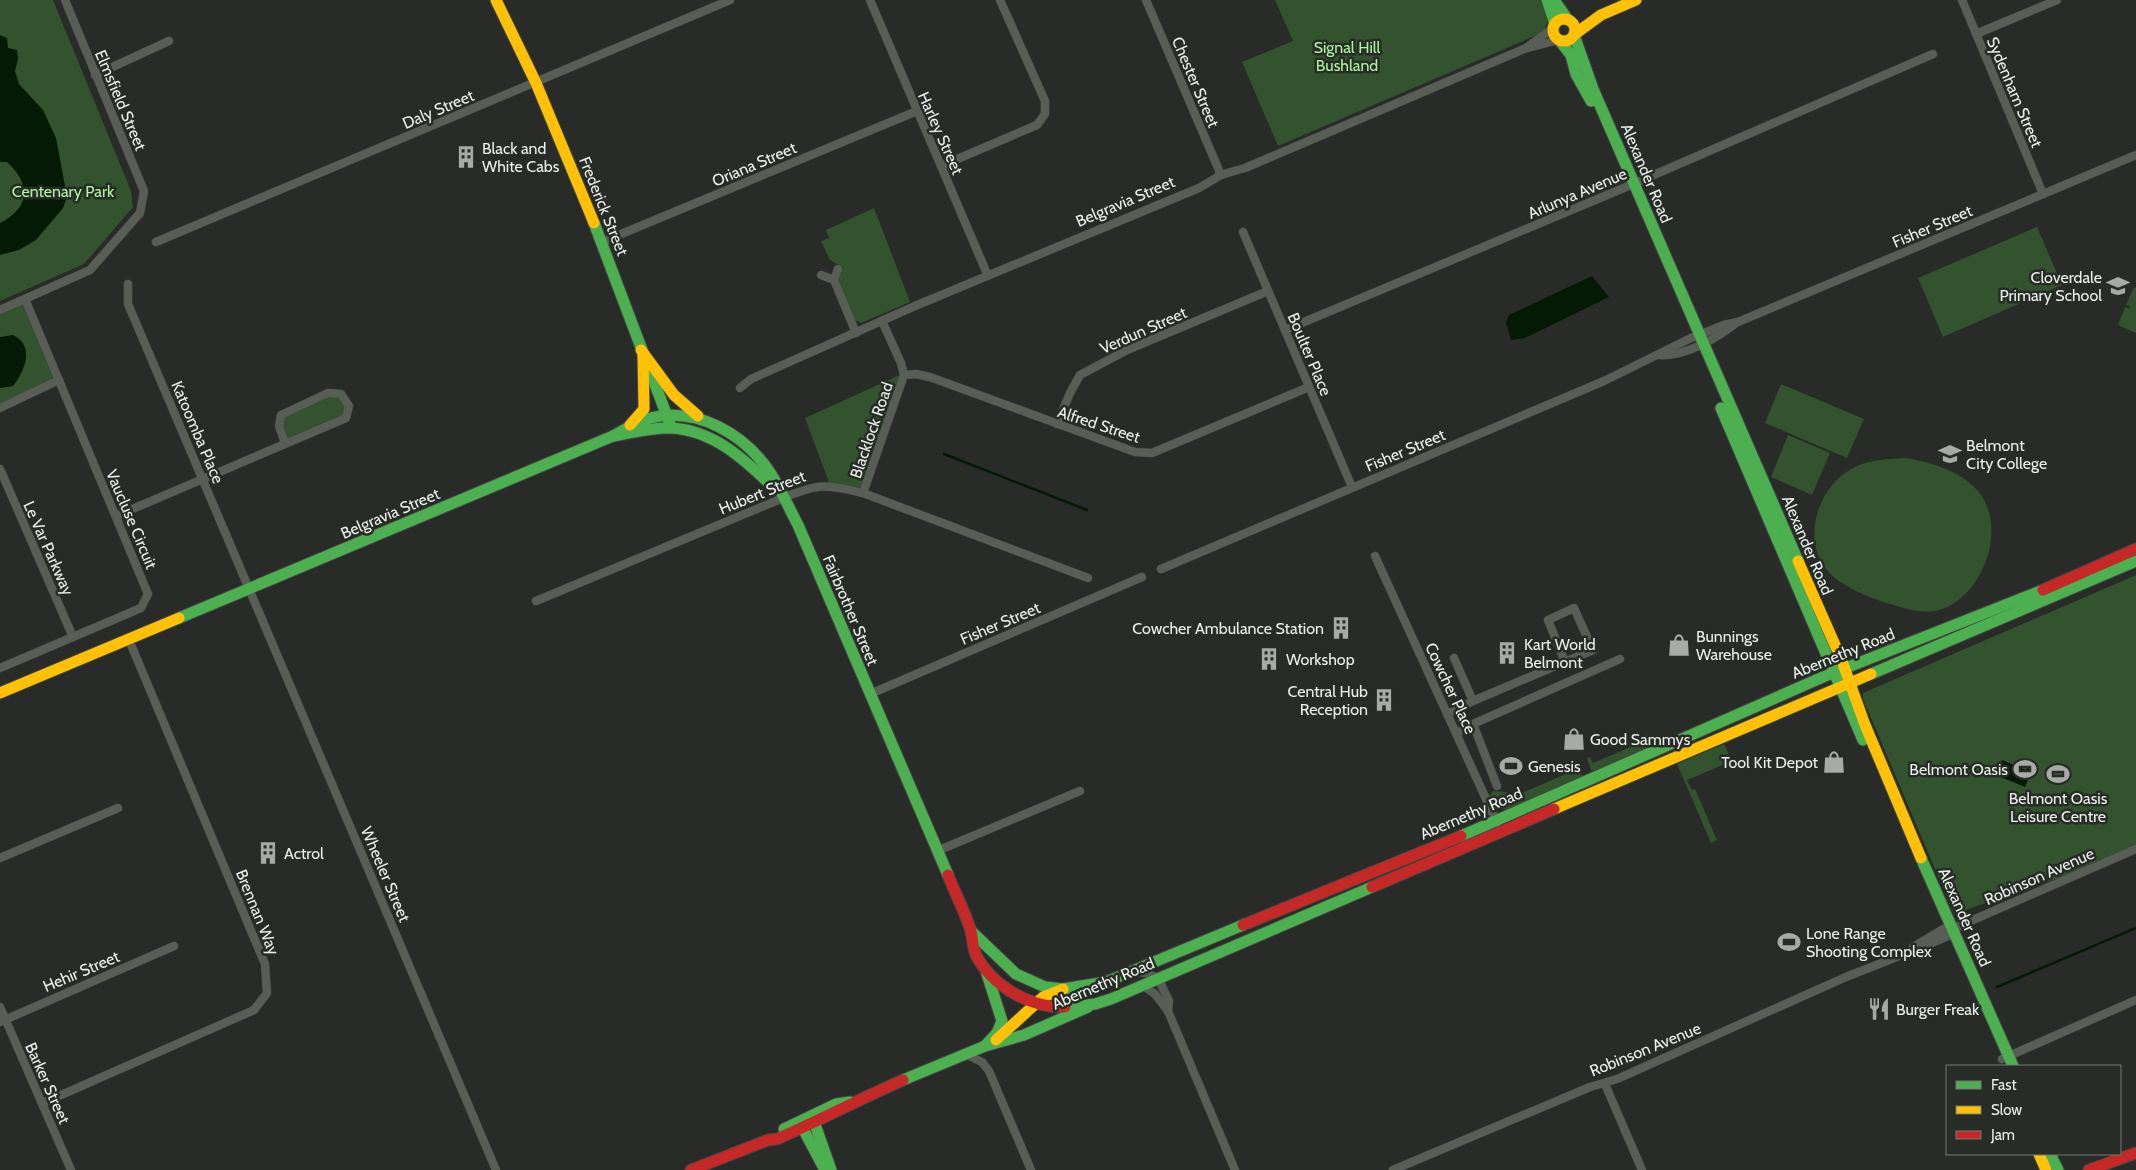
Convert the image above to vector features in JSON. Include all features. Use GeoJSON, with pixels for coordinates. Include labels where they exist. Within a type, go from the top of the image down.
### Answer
{"type":"FeatureCollection","features":[{"type":"Feature","properties":{"kind":"main road","name":"Frederick Street"},"geometry":{"type":"LineString","coordinates":[[496,0],[536,83],[602,242],[671,428]]}},
{"type":"Feature","properties":{"kind":"main road"},"geometry":{"type":"LineString","coordinates":[[1547,0],[1554,26],[1554,35],[1559,40],[1567,41],[1601,15],[1636,0]]}},
{"type":"Feature","properties":{"kind":"main road"},"geometry":{"type":"LineString","coordinates":[[1554,0],[1575,26],[1574,35]]}},
{"type":"Feature","properties":{"kind":"main road"},"geometry":{"type":"LineString","coordinates":[[1554,26],[1561,19],[1569,20],[1601,15]]}},
{"type":"Feature","properties":{"kind":"main road","name":"Alexander Road"},"geometry":{"type":"LineString","coordinates":[[1574,35],[1580,58],[1631,185],[1949,931],[2007,1062]]}},
{"type":"Feature","properties":{"kind":"main road","name":"Alexander Road"},"geometry":{"type":"LineString","coordinates":[[1559,40],[1571,55],[1576,74],[1589,96],[1631,185]]}},
{"type":"Feature","properties":{"kind":"main road"},"geometry":{"type":"LineString","coordinates":[[642,352],[674,394],[699,418]]}},
{"type":"Feature","properties":{"kind":"main road"},"geometry":{"type":"LineString","coordinates":[[629,427],[644,409],[642,352]]}},
{"type":"Feature","properties":{"kind":"main road","name":"Fairbrother Street"},"geometry":{"type":"LineString","coordinates":[[612,436],[648,418],[680,414],[699,418],[727,431],[757,457],[771,473],[798,525],[937,851],[970,930],[976,954],[983,966],[1008,991],[1035,1003],[1066,1008],[1096,1004]]}},
{"type":"Feature","properties":{"kind":"main road","name":"Belgravia Street"},"geometry":{"type":"LineString","coordinates":[[0,693],[612,436],[671,428],[707,436],[726,445],[758,472],[783,498]]}},
{"type":"Feature","properties":{"kind":"main road","name":"Abernethy Road"},"geometry":{"type":"LineString","coordinates":[[692,1170],[801,1125],[836,1104],[852,1102],[989,1044],[1024,1035],[1158,978],[1839,671],[2003,607],[2136,549]]}},
{"type":"Feature","properties":{"kind":"main road","name":"Abernethy Road"},"geometry":{"type":"LineString","coordinates":[[989,1044],[1043,997],[1063,989],[1087,987],[1134,971],[1498,826],[1845,684],[2136,561]]}},
{"type":"Feature","properties":{"kind":"main road","name":"Fairbrother Street"},"geometry":{"type":"LineString","coordinates":[[970,930],[994,957],[1012,973],[1038,985],[1063,989]]}},
{"type":"Feature","properties":{"kind":"main road"},"geometry":{"type":"LineString","coordinates":[[983,966],[1002,1021],[997,1033],[989,1044]]}},
{"type":"Feature","properties":{"kind":"main road"},"geometry":{"type":"LineString","coordinates":[[813,1119],[831,1170]]}},
{"type":"Feature","properties":{"kind":"main road"},"geometry":{"type":"LineString","coordinates":[[801,1125],[825,1170]]}},
{"type":"Feature","properties":{"kind":"main road"},"geometry":{"type":"LineString","coordinates":[[2089,1170],[2136,1153]]}},
{"type":"Feature","properties":{"kind":"main road"},"geometry":{"type":"LineString","coordinates":[[2040,1155],[2046,1170]]}},
{"type":"Feature","properties":{"kind":"main road"},"geometry":{"type":"LineString","coordinates":[[2050,1155],[2058,1170]]}},
{"type":"Feature","properties":{"kind":"main road"},"geometry":{"type":"LineString","coordinates":[[2106,1170],[2118,1160]]}},
{"type":"Feature","properties":{"kind":"street","name":"Elmsfield Street"},"geometry":{"type":"LineString","coordinates":[[25,299],[90,270],[140,213],[144,190],[65,0]]}},
{"type":"Feature","properties":{"kind":"street","name":"Daly Street"},"geometry":{"type":"LineString","coordinates":[[156,242],[730,0]]}},
{"type":"Feature","properties":{"kind":"street","name":"Harley Street"},"geometry":{"type":"LineString","coordinates":[[870,0],[988,276]]}},
{"type":"Feature","properties":{"kind":"street"},"geometry":{"type":"LineString","coordinates":[[941,166],[1037,125],[1045,114],[1045,101],[1000,0]]}},
{"type":"Feature","properties":{"kind":"street","name":"Chester Street"},"geometry":{"type":"LineString","coordinates":[[1146,0],[1220,176]]}},
{"type":"Feature","properties":{"kind":"street","name":"Sydenham Street"},"geometry":{"type":"LineString","coordinates":[[1962,0],[2044,194]]}},
{"type":"Feature","properties":{"kind":"street"},"geometry":{"type":"LineString","coordinates":[[1976,34],[2057,0]]}},
{"type":"Feature","properties":{"kind":"street","name":"Belgravia Street"},"geometry":{"type":"LineString","coordinates":[[1524,49],[1554,26]]}},
{"type":"Feature","properties":{"kind":"street","name":"Belgravia Street"},"geometry":{"type":"LineString","coordinates":[[740,388],[751,379],[882,321],[1198,188],[1220,176],[1245,168],[1524,49],[1559,40]]}},
{"type":"Feature","properties":{"kind":"street"},"geometry":{"type":"LineString","coordinates":[[95,75],[170,41]]}},
{"type":"Feature","properties":{"kind":"street","name":"Arlunya Avenue"},"geometry":{"type":"LineString","coordinates":[[1285,330],[1631,185],[1934,54]]}},
{"type":"Feature","properties":{"kind":"street","name":"Oriana Street"},"geometry":{"type":"LineString","coordinates":[[602,242],[917,111]]}},
{"type":"Feature","properties":{"kind":"street","name":"Fisher Street"},"geometry":{"type":"LineString","coordinates":[[1161,569],[1659,355],[1668,356],[1724,325],[1738,322],[2136,155]]}},
{"type":"Feature","properties":{"kind":"street","name":"Boulter Place"},"geometry":{"type":"LineString","coordinates":[[1243,232],[1352,487]]}},
{"type":"Feature","properties":{"kind":"street"},"geometry":{"type":"LineString","coordinates":[[838,269],[834,280],[856,333]]}},
{"type":"Feature","properties":{"kind":"street"},"geometry":{"type":"LineString","coordinates":[[821,275],[834,280]]}},
{"type":"Feature","properties":{"kind":"street","name":"Katoomba Place"},"geometry":{"type":"LineString","coordinates":[[128,284],[128,304],[250,589]]}},
{"type":"Feature","properties":{"kind":"street","name":"Verdun Street"},"geometry":{"type":"LineString","coordinates":[[1057,424],[1080,375],[1127,350],[1268,291]]}},
{"type":"Feature","properties":{"kind":"street"},"geometry":{"type":"LineString","coordinates":[[0,310],[25,299]]}},
{"type":"Feature","properties":{"kind":"street","name":"Vaucluse Circuit"},"geometry":{"type":"LineString","coordinates":[[0,668],[141,608],[148,594],[25,299]]}},
{"type":"Feature","properties":{"kind":"street","name":"Blacklock Road"},"geometry":{"type":"LineString","coordinates":[[863,493],[904,375],[901,362],[882,321]]}},
{"type":"Feature","properties":{"kind":"street","name":"Alfred Street"},"geometry":{"type":"LineString","coordinates":[[904,375],[930,377],[1136,452],[1152,453],[1309,387]]}},
{"type":"Feature","properties":{"kind":"street"},"geometry":{"type":"LineString","coordinates":[[0,408],[59,380]]}},
{"type":"Feature","properties":{"kind":"street"},"geometry":{"type":"LineString","coordinates":[[116,516],[346,418],[349,406],[341,394],[328,393],[281,415],[279,426],[285,443]]}},
{"type":"Feature","properties":{"kind":"street","name":"Le Var Parkway"},"geometry":{"type":"LineString","coordinates":[[0,471],[73,637]]}},
{"type":"Feature","properties":{"kind":"street","name":"Hubert Street"},"geometry":{"type":"LineString","coordinates":[[536,601],[818,485],[830,485],[863,493],[1088,578]]}},
{"type":"Feature","properties":{"kind":"street","name":"Cowcher Place"},"geometry":{"type":"LineString","coordinates":[[1375,556],[1498,826]]}},
{"type":"Feature","properties":{"kind":"street","name":"Fisher Street"},"geometry":{"type":"LineString","coordinates":[[870,694],[1142,577]]}},
{"type":"Feature","properties":{"kind":"street","name":"Wheeler Street"},"geometry":{"type":"LineString","coordinates":[[250,589],[496,1170]]}},
{"type":"Feature","properties":{"kind":"street"},"geometry":{"type":"LineString","coordinates":[[1447,714],[1593,650],[1574,608],[1548,620],[1565,662]]}},
{"type":"Feature","properties":{"kind":"street","name":"Brennan Way"},"geometry":{"type":"LineString","coordinates":[[42,1102],[254,1010],[266,993],[265,964],[129,640]]}},
{"type":"Feature","properties":{"kind":"street"},"geometry":{"type":"LineString","coordinates":[[1454,658],[1472,702]]}},
{"type":"Feature","properties":{"kind":"street"},"geometry":{"type":"LineString","coordinates":[[1456,733],[1620,659]]}},
{"type":"Feature","properties":{"kind":"street"},"geometry":{"type":"LineString","coordinates":[[1473,724],[1497,786]]}},
{"type":"Feature","properties":{"kind":"street"},"geometry":{"type":"LineString","coordinates":[[937,851],[1080,791]]}},
{"type":"Feature","properties":{"kind":"street"},"geometry":{"type":"LineString","coordinates":[[0,858],[118,808]]}},
{"type":"Feature","properties":{"kind":"street","name":"Robinson Avenue"},"geometry":{"type":"LineString","coordinates":[[1393,1170],[1590,1087],[1605,1084],[2136,849]]}},
{"type":"Feature","properties":{"kind":"street","name":"Hehir Street"},"geometry":{"type":"LineString","coordinates":[[3,1020],[174,946]]}},
{"type":"Feature","properties":{"kind":"street"},"geometry":{"type":"LineString","coordinates":[[1134,971],[1146,972],[1158,978],[1169,1001],[1168,1010]]}},
{"type":"Feature","properties":{"kind":"street"},"geometry":{"type":"LineString","coordinates":[[1141,985],[1155,994],[1168,1010],[1236,1170]]}},
{"type":"Feature","properties":{"kind":"street"},"geometry":{"type":"LineString","coordinates":[[2007,1062],[2136,1000]]}},
{"type":"Feature","properties":{"kind":"street","name":"Barker Street"},"geometry":{"type":"LineString","coordinates":[[0,1007],[3,1020],[42,1102],[71,1170]]}},
{"type":"Feature","properties":{"kind":"street"},"geometry":{"type":"LineString","coordinates":[[965,1054],[980,1060],[989,1071],[1031,1170]]}},
{"type":"Feature","properties":{"kind":"street"},"geometry":{"type":"LineString","coordinates":[[1605,1084],[1642,1170]]}},
{"type":"Feature","properties":{"kind":"green space","name":"Centenary Park"},"geometry":{"type":"Polygon","coordinates":[[[0,0],[53,0],[131,191],[133,207],[84,264],[0,301],[0,0]]]}},
{"type":"Feature","properties":{"kind":"green space","name":"Signal Hill Bushland"},"geometry":{"type":"Polygon","coordinates":[[[1275,0],[1540,0],[1548,21],[1544,30],[1537,35],[1278,146],[1242,62],[1293,41],[1275,0]]]}},
{"type":"Feature","properties":{"kind":"green space"},"geometry":{"type":"Polygon","coordinates":[[[874,208],[910,302],[861,323],[853,319],[838,281],[843,267],[830,260],[821,241],[829,238],[826,230],[874,208]]]}},
{"type":"Feature","properties":{"kind":"green space"},"geometry":{"type":"Polygon","coordinates":[[[2037,227],[2062,285],[1943,337],[1918,278],[2037,227]]]}},
{"type":"Feature","properties":{"kind":"green space"},"geometry":{"type":"Polygon","coordinates":[[[2134,287],[2136,288],[2136,333],[2118,325],[2125,307],[2129,309],[2130,306],[2126,305],[2134,287]]]}},
{"type":"Feature","properties":{"kind":"green space"},"geometry":{"type":"Polygon","coordinates":[[[25,299],[59,380],[0,408],[0,310],[25,299]]]}},
{"type":"Feature","properties":{"kind":"green space"},"geometry":{"type":"Polygon","coordinates":[[[904,373],[863,493],[830,485],[805,418],[904,373]]]}},
{"type":"Feature","properties":{"kind":"green space"},"geometry":{"type":"Polygon","coordinates":[[[1781,384],[1864,419],[1847,458],[1765,423],[1781,384]]]}},
{"type":"Feature","properties":{"kind":"green space"},"geometry":{"type":"Polygon","coordinates":[[[328,393],[341,394],[347,406],[344,417],[285,443],[281,415],[328,393]]]}},
{"type":"Feature","properties":{"kind":"green space"},"geometry":{"type":"Polygon","coordinates":[[[1788,435],[1830,453],[1812,495],[1771,477],[1788,435]]]}},
{"type":"Feature","properties":{"kind":"green space"},"geometry":{"type":"Polygon","coordinates":[[[1907,458],[1951,471],[1966,480],[1985,501],[1990,519],[1991,538],[1987,558],[1979,576],[1967,592],[1952,604],[1929,612],[1916,611],[1886,603],[1838,581],[1827,570],[1819,557],[1815,543],[1817,513],[1823,499],[1842,475],[1868,462],[1907,458]]]}},
{"type":"Feature","properties":{"kind":"green space"},"geometry":{"type":"Polygon","coordinates":[[[2136,575],[2136,846],[2094,866],[1954,914],[1863,699],[1863,693],[2136,575]]]}},
{"type":"Feature","properties":{"kind":"green space"},"geometry":{"type":"Polygon","coordinates":[[[1647,733],[1653,746],[1595,772],[1591,770],[1587,758],[1590,757],[1593,763],[1647,740],[1647,733]]]}},
{"type":"Feature","properties":{"kind":"green space"},"geometry":{"type":"Polygon","coordinates":[[[1724,744],[1732,761],[1687,780],[1692,790],[1695,789],[1717,840],[1711,843],[1677,764],[1724,744]]]}},
{"type":"Feature","properties":{"kind":"green space"},"geometry":{"type":"Polygon","coordinates":[[[1576,763],[1582,776],[1580,778],[1508,809],[1496,806],[1489,796],[1493,791],[1507,792],[1510,798],[1573,771],[1571,765],[1576,763]]]}},
{"type":"Feature","properties":{"kind":"shaded area"},"geometry":{"type":"Polygon","coordinates":[[[0,35],[7,38],[8,48],[17,50],[18,59],[15,71],[19,84],[43,110],[56,138],[67,197],[63,208],[36,240],[19,250],[0,255],[0,223],[18,210],[24,195],[24,187],[15,170],[7,162],[0,162],[0,35]]]}},
{"type":"Feature","properties":{"kind":"shaded area"},"geometry":{"type":"Polygon","coordinates":[[[1592,276],[1609,297],[1525,338],[1511,340],[1506,322],[1509,315],[1592,276]]]}},
{"type":"Feature","properties":{"kind":"shaded area"},"geometry":{"type":"Polygon","coordinates":[[[13,335],[24,346],[26,359],[21,374],[13,386],[0,388],[0,337],[13,335]]]}},
{"type":"Feature","properties":{"kind":"shaded area"},"geometry":{"type":"Polygon","coordinates":[[[2002,760],[2026,770],[2027,768],[2032,770],[2025,787],[1996,775],[2002,760]]]}},
{"type":"Feature","properties":{"kind":"waterway"},"geometry":{"type":"LineString","coordinates":[[944,454],[1087,510]]}},
{"type":"Feature","properties":{"kind":"waterway"},"geometry":{"type":"LineString","coordinates":[[1997,987],[2136,928]]}},
{"type":"Feature","properties":{"kind":"traffic: fast"},"geometry":{"type":"LineString","coordinates":[[1547,0],[1555,24]]}},
{"type":"Feature","properties":{"kind":"traffic: fast"},"geometry":{"type":"LineString","coordinates":[[1554,0],[1568,20]]}},
{"type":"Feature","properties":{"kind":"traffic: fast"},"geometry":{"type":"LineString","coordinates":[[1574,35],[1593,89],[1798,561]]}},
{"type":"Feature","properties":{"kind":"traffic: fast"},"geometry":{"type":"LineString","coordinates":[[1560,41],[1571,55],[1576,74],[1591,101]]}},
{"type":"Feature","properties":{"kind":"traffic: fast"},"geometry":{"type":"LineString","coordinates":[[594,223],[670,424]]}},
{"type":"Feature","properties":{"kind":"traffic: fast"},"geometry":{"type":"LineString","coordinates":[[1721,408],[1863,740]]}},
{"type":"Feature","properties":{"kind":"traffic: fast"},"geometry":{"type":"LineString","coordinates":[[613,436],[647,419],[683,416],[701,420],[718,426],[733,435],[748,447],[771,474],[798,525],[948,875]]}},
{"type":"Feature","properties":{"kind":"traffic: fast"},"geometry":{"type":"LineString","coordinates":[[179,618],[613,436],[664,428],[686,430],[701,434],[727,448],[751,466],[773,487]]}},
{"type":"Feature","properties":{"kind":"traffic: fast"},"geometry":{"type":"LineString","coordinates":[[1871,674],[2136,561]]}},
{"type":"Feature","properties":{"kind":"traffic: fast"},"geometry":{"type":"LineString","coordinates":[[1461,836],[1823,677],[2043,590]]}},
{"type":"Feature","properties":{"kind":"traffic: fast"},"geometry":{"type":"LineString","coordinates":[[1921,858],[2013,1065]]}},
{"type":"Feature","properties":{"kind":"traffic: fast"},"geometry":{"type":"LineString","coordinates":[[1065,1007],[1095,1004],[1111,999],[1372,887]]}},
{"type":"Feature","properties":{"kind":"traffic: fast"},"geometry":{"type":"LineString","coordinates":[[972,932],[1016,974],[1045,987],[1063,989],[1106,982],[1243,925]]}},
{"type":"Feature","properties":{"kind":"traffic: fast"},"geometry":{"type":"LineString","coordinates":[[985,1046],[997,1033],[1002,1021],[987,974]]}},
{"type":"Feature","properties":{"kind":"traffic: fast"},"geometry":{"type":"LineString","coordinates":[[903,1080],[985,1046],[1024,1035],[1088,1007]]}},
{"type":"Feature","properties":{"kind":"traffic: fast"},"geometry":{"type":"LineString","coordinates":[[784,1129],[836,1104],[850,1102]]}},
{"type":"Feature","properties":{"kind":"traffic: fast"},"geometry":{"type":"LineString","coordinates":[[812,1116],[831,1170]]}},
{"type":"Feature","properties":{"kind":"traffic: fast"},"geometry":{"type":"LineString","coordinates":[[800,1123],[825,1170]]}},
{"type":"Feature","properties":{"kind":"traffic: fast"},"geometry":{"type":"LineString","coordinates":[[2050,1155],[2058,1170]]}},
{"type":"Feature","properties":{"kind":"traffic: slow"},"geometry":{"type":"LineString","coordinates":[[496,0],[536,83],[594,223]]}},
{"type":"Feature","properties":{"kind":"traffic: slow"},"geometry":{"type":"LineString","coordinates":[[1575,34],[1601,15],[1636,0]]}},
{"type":"Feature","properties":{"kind":"traffic: slow"},"geometry":{"type":"LineString","coordinates":[[1564,19],[1572,22],[1575,30],[1572,38],[1564,41],[1556,38],[1553,30],[1556,22],[1564,19]]}},
{"type":"Feature","properties":{"kind":"traffic: slow"},"geometry":{"type":"LineString","coordinates":[[641,350],[674,395],[698,416]]}},
{"type":"Feature","properties":{"kind":"traffic: slow"},"geometry":{"type":"LineString","coordinates":[[630,425],[644,409],[643,355]]}},
{"type":"Feature","properties":{"kind":"traffic: slow"},"geometry":{"type":"LineString","coordinates":[[1798,561],[1842,661],[1865,725],[1921,858]]}},
{"type":"Feature","properties":{"kind":"traffic: slow"},"geometry":{"type":"LineString","coordinates":[[0,693],[179,618]]}},
{"type":"Feature","properties":{"kind":"traffic: slow"},"geometry":{"type":"LineString","coordinates":[[1554,809],[1871,674]]}},
{"type":"Feature","properties":{"kind":"traffic: slow"},"geometry":{"type":"LineString","coordinates":[[996,1040],[1043,997],[1063,989]]}},
{"type":"Feature","properties":{"kind":"traffic: slow"},"geometry":{"type":"LineString","coordinates":[[2039,1155],[2046,1170]]}},
{"type":"Feature","properties":{"kind":"traffic: jam"},"geometry":{"type":"LineString","coordinates":[[2043,590],[2136,549]]}},
{"type":"Feature","properties":{"kind":"traffic: jam"},"geometry":{"type":"LineString","coordinates":[[1372,887],[1554,809]]}},
{"type":"Feature","properties":{"kind":"traffic: jam"},"geometry":{"type":"LineString","coordinates":[[1243,925],[1461,836]]}},
{"type":"Feature","properties":{"kind":"traffic: jam"},"geometry":{"type":"LineString","coordinates":[[948,875],[970,928],[976,955],[983,966],[1013,993],[1039,1004],[1065,1007]]}},
{"type":"Feature","properties":{"kind":"traffic: jam"},"geometry":{"type":"LineString","coordinates":[[691,1170],[768,1140],[777,1139],[903,1080]]}},
{"type":"Feature","properties":{"kind":"traffic: jam"},"geometry":{"type":"LineString","coordinates":[[2089,1170],[2136,1153]]}},
{"type":"Feature","properties":{"kind":"place","name":"Black and White Cabs"},"geometry":{"type":"Point","coordinates":[466,157]}},
{"type":"Feature","properties":{"kind":"place","name":"Cloverdale Primary School"},"geometry":{"type":"Point","coordinates":[2118,286]}},
{"type":"Feature","properties":{"kind":"place","name":"Belmont City College"},"geometry":{"type":"Point","coordinates":[1950,454]}},
{"type":"Feature","properties":{"kind":"place","name":"Cowcher Ambulance Station"},"geometry":{"type":"Point","coordinates":[1341,628]}},
{"type":"Feature","properties":{"kind":"place","name":"Bunnings Warehouse"},"geometry":{"type":"Point","coordinates":[1679,645]}},
{"type":"Feature","properties":{"kind":"place","name":"Kart World Belmont"},"geometry":{"type":"Point","coordinates":[1507,653]}},
{"type":"Feature","properties":{"kind":"place","name":"Workshop"},"geometry":{"type":"Point","coordinates":[1269,659]}},
{"type":"Feature","properties":{"kind":"place","name":"Central Hub Reception"},"geometry":{"type":"Point","coordinates":[1384,700]}},
{"type":"Feature","properties":{"kind":"place","name":"Good Sammys"},"geometry":{"type":"Point","coordinates":[1574,739]}},
{"type":"Feature","properties":{"kind":"place","name":"Tool Kit Depot"},"geometry":{"type":"Point","coordinates":[1834,762]}},
{"type":"Feature","properties":{"kind":"place","name":"Genesis"},"geometry":{"type":"Point","coordinates":[1511,766]}},
{"type":"Feature","properties":{"kind":"place","name":"Belmont Oasis"},"geometry":{"type":"Point","coordinates":[2025,769]}},
{"type":"Feature","properties":{"kind":"place","name":"Belmont Oasis Leisure Centre"},"geometry":{"type":"Point","coordinates":[2058,774]}},
{"type":"Feature","properties":{"kind":"place","name":"Actrol"},"geometry":{"type":"Point","coordinates":[268,853]}},
{"type":"Feature","properties":{"kind":"place","name":"Lone Range Shooting Complex"},"geometry":{"type":"Point","coordinates":[1789,942]}},
{"type":"Feature","properties":{"kind":"place","name":"Burger Freak"},"geometry":{"type":"Point","coordinates":[1879,1009]}}]}
